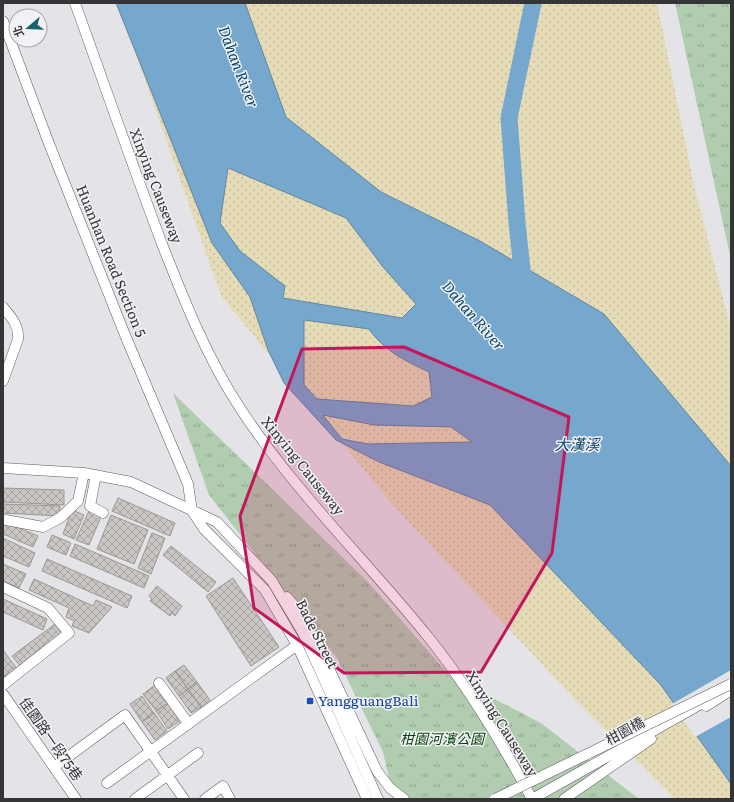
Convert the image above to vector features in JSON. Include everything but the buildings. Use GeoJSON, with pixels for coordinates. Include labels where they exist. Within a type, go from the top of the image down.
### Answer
{"type":"FeatureCollection","features":[{"type":"Feature","properties":{"kind":"street","name":"Xinying Causeway"},"geometry":{"type":"LineString","coordinates":[[75,3],[120,132],[179,286],[212,358],[238,406],[267,448],[430,639],[477,704],[532,799]]}},
{"type":"Feature","properties":{"kind":"street","name":"Huanhan Road Section 5"},"geometry":{"type":"LineString","coordinates":[[3,21],[48,141],[120,321],[188,484],[192,511]]}},
{"type":"Feature","properties":{"kind":"street"},"geometry":{"type":"LineString","coordinates":[[3,306],[15,322],[18,332],[18,339],[3,381]]}},
{"type":"Feature","properties":{"kind":"street","name":"Bade Street"},"geometry":{"type":"LineString","coordinates":[[3,468],[84,473],[131,482],[217,522],[272,581],[303,633],[378,799]]}},
{"type":"Feature","properties":{"kind":"street"},"geometry":{"type":"LineString","coordinates":[[6,520],[43,527],[60,518],[78,501],[84,473]]}},
{"type":"Feature","properties":{"kind":"street"},"geometry":{"type":"LineString","coordinates":[[96,475],[90,506],[103,513]]}},
{"type":"Feature","properties":{"kind":"street","name":"Bade Street"},"geometry":{"type":"LineString","coordinates":[[192,511],[204,529],[265,590],[297,645],[367,799]]}},
{"type":"Feature","properties":{"kind":"street"},"geometry":{"type":"LineString","coordinates":[[272,581],[298,610],[318,645],[377,771],[390,788],[404,799]]}},
{"type":"Feature","properties":{"kind":"street"},"geometry":{"type":"LineString","coordinates":[[3,587],[48,608],[69,633],[3,685]]}},
{"type":"Feature","properties":{"kind":"street"},"geometry":{"type":"LineString","coordinates":[[107,783],[149,750],[297,645]]}},
{"type":"Feature","properties":{"kind":"street"},"geometry":{"type":"LineString","coordinates":[[159,683],[188,723]]}},
{"type":"Feature","properties":{"kind":"street"},"geometry":{"type":"LineString","coordinates":[[495,799],[731,684]]}},
{"type":"Feature","properties":{"kind":"street","name":"柑園橋"},"geometry":{"type":"LineString","coordinates":[[532,799],[731,689]]}},
{"type":"Feature","properties":{"kind":"street"},"geometry":{"type":"LineString","coordinates":[[564,799],[642,745],[731,689]]}},
{"type":"Feature","properties":{"kind":"street","name":"佳園路一段75巷"},"geometry":{"type":"LineString","coordinates":[[3,694],[76,799]]}},
{"type":"Feature","properties":{"kind":"street"},"geometry":{"type":"LineString","coordinates":[[54,767],[125,715],[184,799]]}},
{"type":"Feature","properties":{"kind":"street"},"geometry":{"type":"LineString","coordinates":[[135,799],[198,753]]}},
{"type":"Feature","properties":{"kind":"street"},"geometry":{"type":"LineString","coordinates":[[205,799],[223,786],[230,799]]}},
{"type":"Feature","properties":{"kind":"highlighted area"},"geometry":{"type":"Polygon","coordinates":[[[404,347],[569,417],[552,553],[481,672],[344,673],[254,608],[240,516],[302,349],[404,347]]]}},
{"type":"Feature","properties":{"kind":"sand"},"geometry":{"type":"Polygon","coordinates":[[[118,3],[657,3],[694,185],[731,329],[731,799],[675,799],[581,706],[392,504],[221,296],[118,3]]]}},
{"type":"Feature","properties":{"kind":"green space"},"geometry":{"type":"Polygon","coordinates":[[[675,3],[731,3],[731,260],[675,3]]]}},
{"type":"Feature","properties":{"kind":"green space","name":"柑園河濱公園"},"geometry":{"type":"Polygon","coordinates":[[[173,393],[367,581],[450,676],[541,723],[639,799],[394,799],[383,752],[337,658],[209,495],[173,393]]]}},
{"type":"Feature","properties":{"kind":"water","name":"大漢溪"},"geometry":{"type":"Polygon","coordinates":[[[116,3],[245,3],[286,117],[381,192],[480,241],[604,314],[731,466],[731,784],[660,684],[490,505],[379,462],[336,440],[284,383],[268,350],[250,297],[212,243],[116,3]],[[228,168],[220,223],[240,251],[285,286],[283,298],[402,318],[416,304],[383,267],[346,218],[228,168]],[[304,320],[304,385],[317,399],[413,406],[432,397],[429,372],[396,355],[381,343],[369,329],[304,320]],[[323,415],[342,439],[368,444],[472,442],[451,427],[374,425],[323,415]]]}},
{"type":"Feature","properties":{"kind":"pier"},"geometry":{"type":"Polygon","coordinates":[[[731,670],[731,717],[695,737],[672,704],[731,670]]]}},
{"type":"Feature","properties":{"kind":"waterway"},"geometry":{"type":"LineString","coordinates":[[524,288],[517,223],[509,118],[533,3]]}},
{"type":"Feature","properties":{"kind":"place","name":"YangguangBali"},"geometry":{"type":"Point","coordinates":[310,701]}},
{"type":"Feature","properties":{"kind":"water label","name":"Dahan River"},"geometry":{"type":"Point","coordinates":[238,67]}},
{"type":"Feature","properties":{"kind":"water label","name":"Dahan River"},"geometry":{"type":"Point","coordinates":[473,316]}}]}
